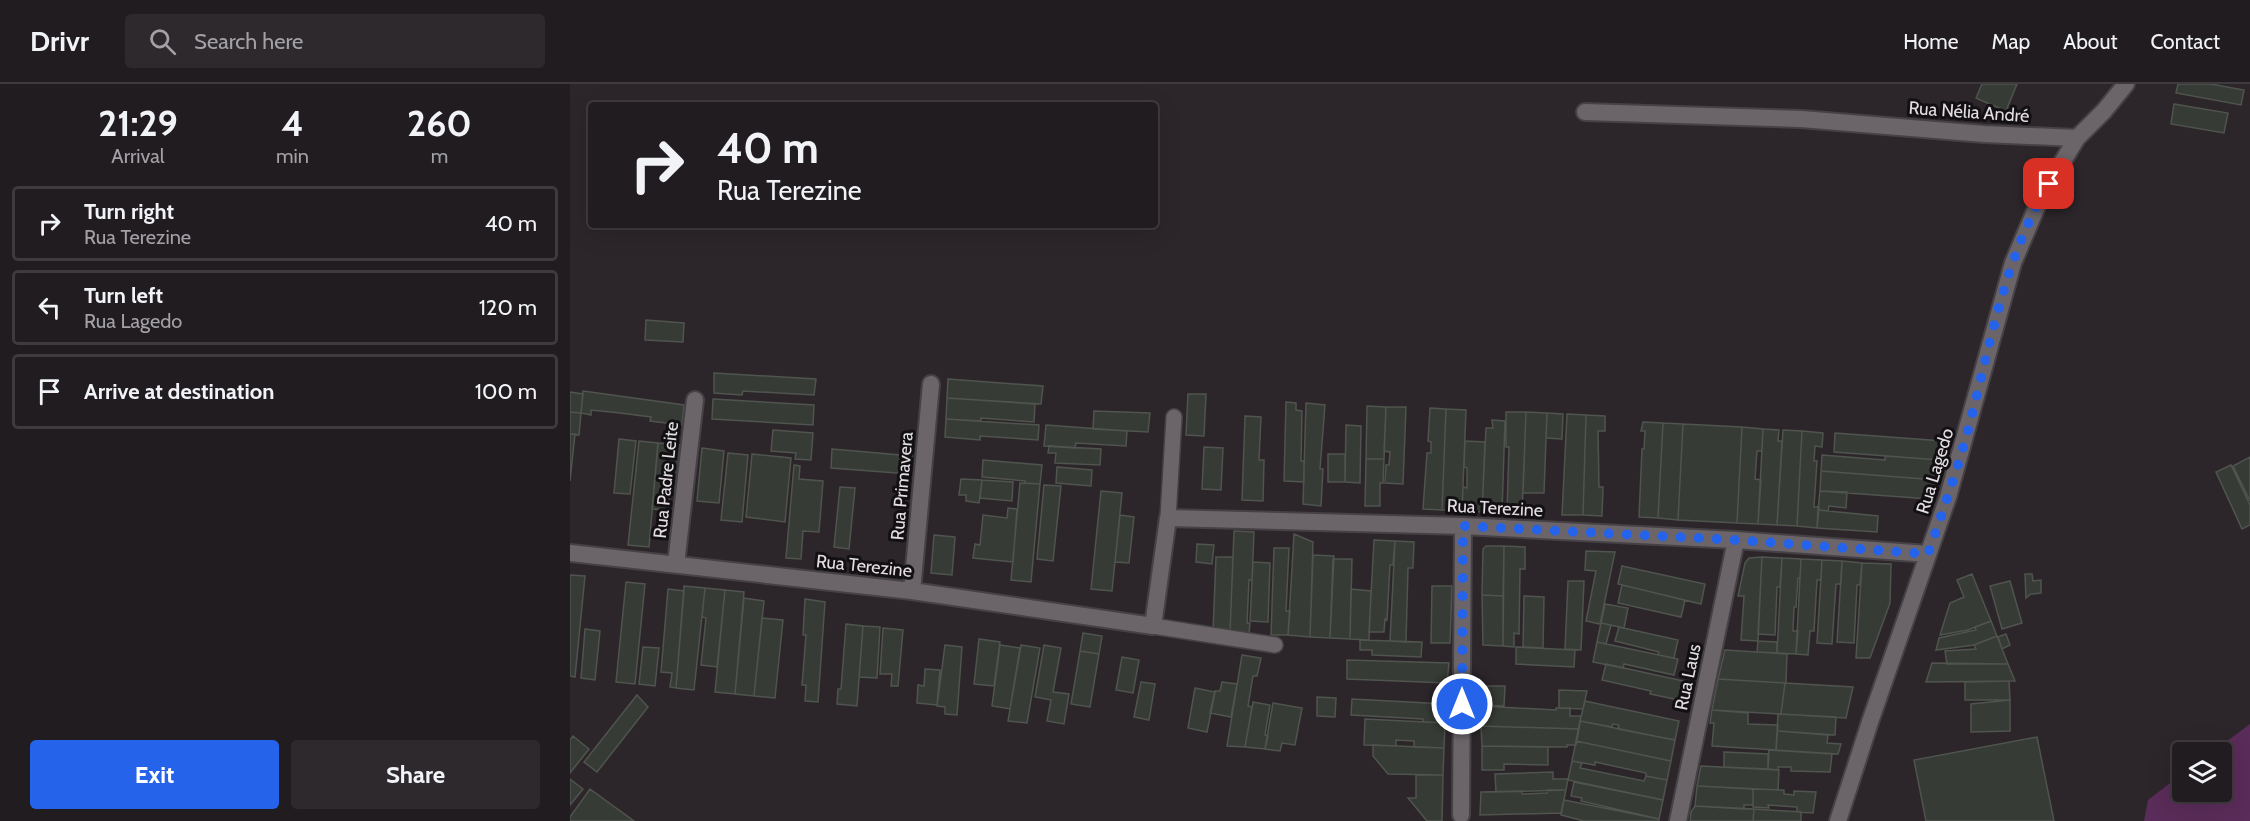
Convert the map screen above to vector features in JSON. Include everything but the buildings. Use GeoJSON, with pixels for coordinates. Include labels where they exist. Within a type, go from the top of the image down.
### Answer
{"type":"FeatureCollection","features":[{"type":"Feature","properties":{"kind":"street","name":"Rua Lagedo"},"geometry":{"type":"LineString","coordinates":[[1838,821],[1965,441],[2013,263],[2041,197],[2077,138],[2104,111],[2126,84]]}},
{"type":"Feature","properties":{"kind":"street","name":"Rua Nélia André"},"geometry":{"type":"LineString","coordinates":[[1585,112],[1858,123],[1984,134],[2077,138]]}},
{"type":"Feature","properties":{"kind":"street","name":"Rua Primavera"},"geometry":{"type":"LineString","coordinates":[[912,591],[931,384]]}},
{"type":"Feature","properties":{"kind":"street","name":"Rua Padre Leite"},"geometry":{"type":"LineString","coordinates":[[676,564],[695,400]]}},
{"type":"Feature","properties":{"kind":"street","name":"Rua Terezine"},"geometry":{"type":"LineString","coordinates":[[1168,518],[1463,526],[1736,540],[1928,554]]}},
{"type":"Feature","properties":{"kind":"street"},"geometry":{"type":"LineString","coordinates":[[1153,626],[1168,518]]}},
{"type":"Feature","properties":{"kind":"street"},"geometry":{"type":"LineString","coordinates":[[1461,815],[1463,526]]}},
{"type":"Feature","properties":{"kind":"street","name":"Rua Laus"},"geometry":{"type":"LineString","coordinates":[[1678,821],[1736,540]]}},
{"type":"Feature","properties":{"kind":"street","name":"Rua Terezine"},"geometry":{"type":"LineString","coordinates":[[570,553],[912,591],[1153,626]]}},
{"type":"Feature","properties":{"kind":"lane"},"geometry":{"type":"LineString","coordinates":[[1168,518],[1174,417]]}},
{"type":"Feature","properties":{"kind":"lane","name":"Rua Terezine"},"geometry":{"type":"LineString","coordinates":[[1153,626],[1275,645]]}},
{"type":"Feature","properties":{"kind":"shaded area"},"geometry":{"type":"Polygon","coordinates":[[[2250,724],[2250,821],[2144,821],[2148,800],[2172,782],[2172,802],[2232,802],[2232,742],[2226,742],[2250,724]]]}},
{"type":"Feature","properties":{"kind":"route"},"geometry":{"type":"LineString","coordinates":[[1462,704],[1463,526],[1736,540],[1928,554],[1965,441],[2013,263],[2041,197],[2049,184]]}}]}
